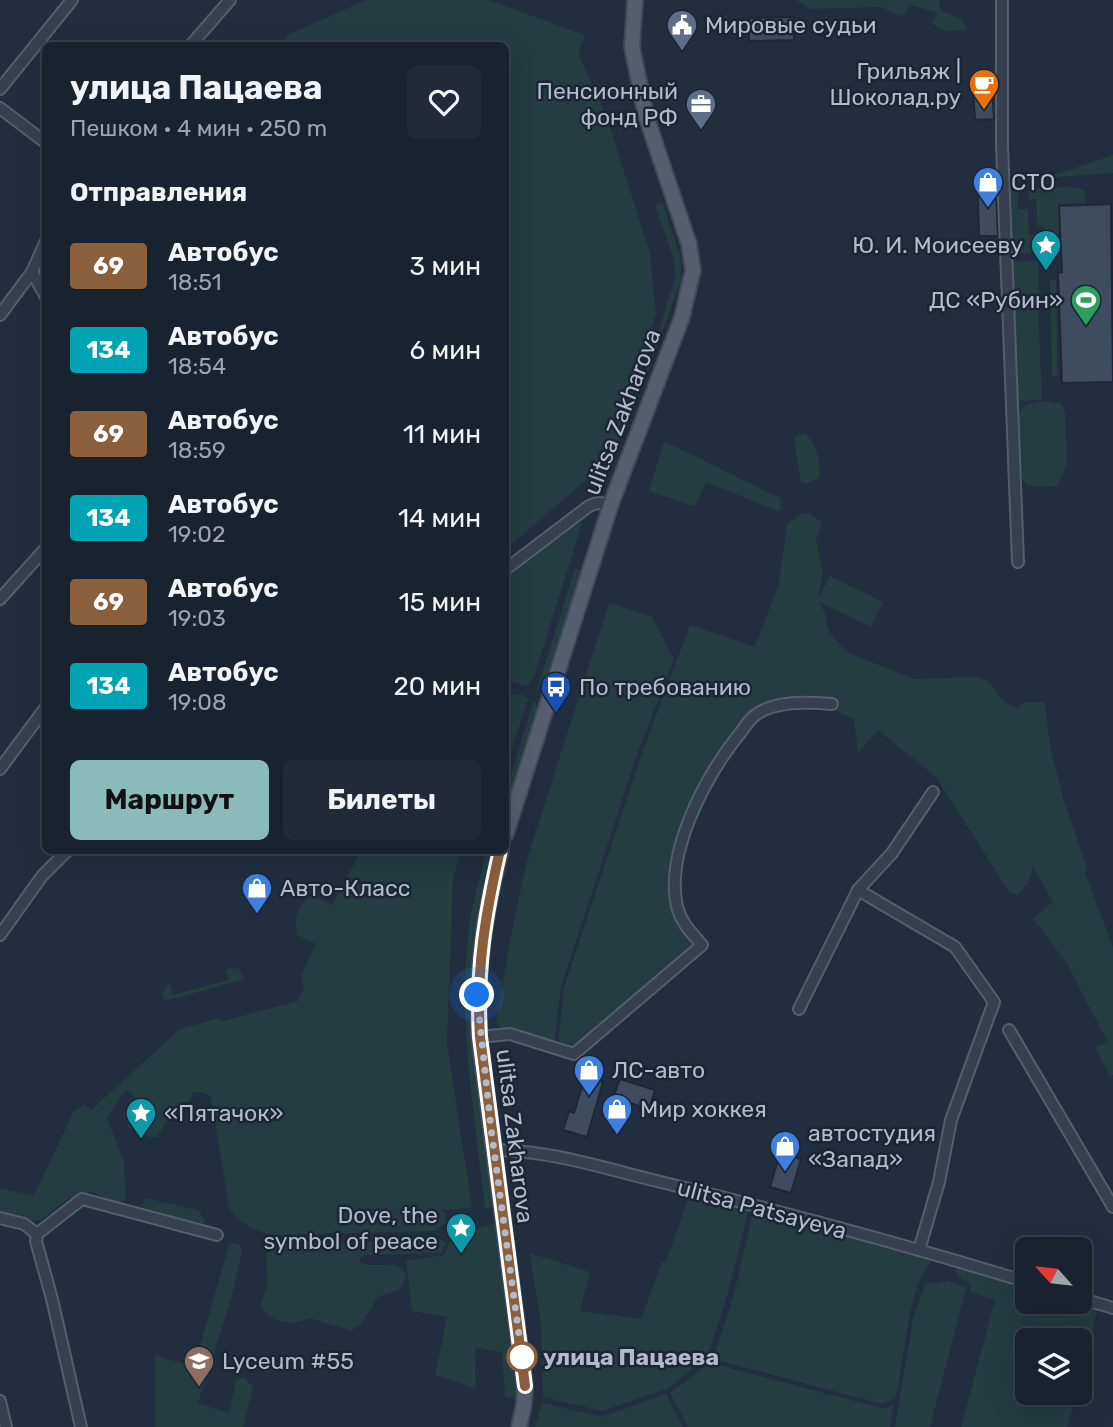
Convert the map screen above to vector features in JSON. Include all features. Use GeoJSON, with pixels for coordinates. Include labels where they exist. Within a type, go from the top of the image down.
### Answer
{"type":"FeatureCollection","features":[{"type":"Feature","properties":{"kind":"main road","name":"ulitsa Zakharova"},"geometry":{"type":"LineString","coordinates":[[509,825],[611,504],[682,317],[693,270],[689,244],[646,116],[632,47],[635,0]]}},
{"type":"Feature","properties":{"kind":"main road","name":"ulitsa Zakharova"},"geometry":{"type":"LineString","coordinates":[[499,854],[482,934],[477,995],[480,1037],[525,1386],[519,1427]]}},
{"type":"Feature","properties":{"kind":"street"},"geometry":{"type":"LineString","coordinates":[[0,89],[72,0]]}},
{"type":"Feature","properties":{"kind":"street"},"geometry":{"type":"LineString","coordinates":[[193,42],[230,0]]}},
{"type":"Feature","properties":{"kind":"street"},"geometry":{"type":"LineString","coordinates":[[1002,0],[1002,145],[1018,562]]}},
{"type":"Feature","properties":{"kind":"street"},"geometry":{"type":"LineString","coordinates":[[0,108],[42,139]]}},
{"type":"Feature","properties":{"kind":"street"},"geometry":{"type":"LineString","coordinates":[[0,315],[32,272],[42,250]]}},
{"type":"Feature","properties":{"kind":"street"},"geometry":{"type":"LineString","coordinates":[[32,272],[42,290]]}},
{"type":"Feature","properties":{"kind":"street"},"geometry":{"type":"LineString","coordinates":[[509,567],[589,506],[597,503],[611,504]]}},
{"type":"Feature","properties":{"kind":"street"},"geometry":{"type":"LineString","coordinates":[[0,599],[42,552]]}},
{"type":"Feature","properties":{"kind":"street"},"geometry":{"type":"LineString","coordinates":[[480,1037],[509,1034],[574,1054],[702,945],[687,928],[678,911],[675,877],[689,822],[699,795],[716,763],[755,715],[796,701],[832,704]]}},
{"type":"Feature","properties":{"kind":"street"},"geometry":{"type":"LineString","coordinates":[[0,769],[42,712]]}},
{"type":"Feature","properties":{"kind":"street"},"geometry":{"type":"LineString","coordinates":[[799,1009],[858,890],[892,853],[933,792]]}},
{"type":"Feature","properties":{"kind":"street"},"geometry":{"type":"LineString","coordinates":[[0,935],[42,876],[64,854]]}},
{"type":"Feature","properties":{"kind":"street"},"geometry":{"type":"LineString","coordinates":[[858,890],[955,947],[994,1002],[951,1120],[939,1182],[919,1250]]}},
{"type":"Feature","properties":{"kind":"street"},"geometry":{"type":"LineString","coordinates":[[1009,1030],[1113,1207]]}},
{"type":"Feature","properties":{"kind":"street","name":"ulitsa Patsayeva"},"geometry":{"type":"LineString","coordinates":[[494,1150],[526,1150],[696,1191],[1015,1278]]}},
{"type":"Feature","properties":{"kind":"street"},"geometry":{"type":"LineString","coordinates":[[81,1427],[52,1298],[36,1241],[37,1234],[82,1199],[217,1236]]}},
{"type":"Feature","properties":{"kind":"street"},"geometry":{"type":"LineString","coordinates":[[0,1218],[24,1224],[37,1234]]}},
{"type":"Feature","properties":{"kind":"street"},"geometry":{"type":"LineString","coordinates":[[1092,1302],[1113,1308]]}},
{"type":"Feature","properties":{"kind":"street"},"geometry":{"type":"LineString","coordinates":[[0,1401],[6,1427]]}},
{"type":"Feature","properties":{"kind":"green space"},"geometry":{"type":"Polygon","coordinates":[[[366,0],[488,0],[585,35],[579,52],[580,58],[607,118],[650,253],[656,313],[618,442],[600,468],[509,546],[509,42],[281,42],[290,34],[366,0]]]}},
{"type":"Feature","properties":{"kind":"green space"},"geometry":{"type":"Polygon","coordinates":[[[796,0],[939,0],[940,10],[962,19],[966,29],[943,30],[932,22],[938,13],[911,5],[902,17],[881,7],[810,9],[796,0]]]}},
{"type":"Feature","properties":{"kind":"green space"},"geometry":{"type":"Polygon","coordinates":[[[1113,155],[1113,173],[1046,178],[1113,155]]]}},
{"type":"Feature","properties":{"kind":"green space"},"geometry":{"type":"Polygon","coordinates":[[[1075,187],[1084,190],[1086,203],[1059,204],[1060,247],[1044,247],[1044,227],[1037,226],[1036,199],[1029,199],[1028,188],[1075,187]]]}},
{"type":"Feature","properties":{"kind":"green space"},"geometry":{"type":"Polygon","coordinates":[[[1010,191],[1018,191],[1018,209],[1028,209],[1029,235],[1036,235],[1036,253],[1011,254],[1010,191]]]}},
{"type":"Feature","properties":{"kind":"green space"},"geometry":{"type":"Polygon","coordinates":[[[662,202],[681,258],[681,280],[641,390],[675,278],[674,260],[655,205],[662,202]]]}},
{"type":"Feature","properties":{"kind":"green space"},"geometry":{"type":"Polygon","coordinates":[[[1038,261],[1039,294],[1014,295],[1012,262],[1038,261]]]}},
{"type":"Feature","properties":{"kind":"green space"},"geometry":{"type":"Polygon","coordinates":[[[1050,280],[1056,280],[1058,376],[1052,376],[1050,280]]]}},
{"type":"Feature","properties":{"kind":"green space"},"geometry":{"type":"Polygon","coordinates":[[[1038,304],[1042,400],[1018,401],[1014,305],[1038,304]]]}},
{"type":"Feature","properties":{"kind":"green space"},"geometry":{"type":"Polygon","coordinates":[[[1040,401],[1061,403],[1065,413],[1067,463],[1058,486],[1030,486],[1019,474],[1017,439],[1020,412],[1024,407],[1040,401]]]}},
{"type":"Feature","properties":{"kind":"green space"},"geometry":{"type":"Polygon","coordinates":[[[804,433],[815,447],[819,465],[819,478],[807,484],[801,482],[794,437],[804,433]]]}},
{"type":"Feature","properties":{"kind":"green space"},"geometry":{"type":"Polygon","coordinates":[[[664,441],[780,498],[781,509],[777,511],[706,482],[693,506],[649,491],[664,441]]]}},
{"type":"Feature","properties":{"kind":"green space"},"geometry":{"type":"Polygon","coordinates":[[[803,513],[810,513],[822,523],[816,540],[823,573],[818,599],[830,576],[883,602],[871,627],[818,601],[825,613],[828,630],[851,654],[914,679],[977,677],[989,682],[1004,702],[1017,708],[1024,702],[1045,702],[1050,746],[1064,801],[1087,867],[1085,873],[1113,947],[1113,1075],[1110,1076],[1095,1048],[1107,1041],[1067,964],[1033,918],[1053,902],[1033,867],[1029,881],[1018,896],[1010,893],[935,776],[878,730],[858,753],[854,718],[794,697],[748,715],[712,761],[695,796],[672,878],[695,943],[597,1032],[571,1050],[558,1044],[564,987],[641,756],[690,625],[755,647],[779,583],[787,524],[803,513]]]}},
{"type":"Feature","properties":{"kind":"green space"},"geometry":{"type":"Polygon","coordinates":[[[578,520],[582,523],[533,680],[526,686],[509,681],[509,576],[578,520]]]}},
{"type":"Feature","properties":{"kind":"green space"},"geometry":{"type":"Polygon","coordinates":[[[575,568],[582,570],[549,680],[545,686],[537,689],[575,568]]]}},
{"type":"Feature","properties":{"kind":"green space"},"geometry":{"type":"Polygon","coordinates":[[[609,603],[652,617],[674,659],[637,755],[561,987],[554,1045],[508,1031],[496,1023],[528,856],[609,603]]]}},
{"type":"Feature","properties":{"kind":"green space"},"geometry":{"type":"Polygon","coordinates":[[[509,694],[523,695],[528,699],[509,758],[509,694]]]}},
{"type":"Feature","properties":{"kind":"green space"},"geometry":{"type":"Polygon","coordinates":[[[534,700],[538,711],[509,806],[509,781],[534,700]]]}},
{"type":"Feature","properties":{"kind":"green space"},"geometry":{"type":"Polygon","coordinates":[[[357,854],[460,854],[453,879],[447,1043],[472,1208],[442,1210],[446,1215],[446,1222],[435,1231],[276,1235],[263,1232],[243,1222],[229,1208],[211,1097],[203,1092],[194,1092],[183,1112],[167,1121],[157,1137],[149,1137],[128,1127],[127,1119],[137,1104],[133,1093],[126,1090],[107,1118],[124,1162],[126,1199],[118,1203],[91,1192],[69,1198],[41,1220],[25,1221],[0,1214],[0,1189],[34,1195],[74,1111],[85,1104],[91,1110],[180,1029],[219,1018],[220,1022],[298,1001],[304,989],[301,976],[316,944],[297,935],[298,912],[312,895],[332,905],[359,855],[357,854]]]}},
{"type":"Feature","properties":{"kind":"green space"},"geometry":{"type":"Polygon","coordinates":[[[486,854],[494,854],[477,930],[473,982],[495,1206],[485,1209],[469,1069],[465,999],[470,919],[486,854]]]}},
{"type":"Feature","properties":{"kind":"green space"},"geometry":{"type":"Polygon","coordinates":[[[238,968],[245,979],[165,1001],[161,995],[169,982],[173,995],[228,980],[226,969],[238,968]]]}},
{"type":"Feature","properties":{"kind":"green space"},"geometry":{"type":"Polygon","coordinates":[[[690,1193],[749,1208],[726,1300],[707,1357],[667,1389],[602,1411],[543,1397],[541,1326],[530,1253],[590,1272],[580,1311],[641,1319],[662,1262],[666,1262],[690,1193]]]}},
{"type":"Feature","properties":{"kind":"green space"},"geometry":{"type":"Polygon","coordinates":[[[146,1198],[197,1210],[205,1220],[201,1225],[178,1222],[142,1205],[146,1198]]]}},
{"type":"Feature","properties":{"kind":"green space"},"geometry":{"type":"Polygon","coordinates":[[[754,1208],[935,1256],[920,1281],[914,1298],[895,1398],[882,1404],[713,1359],[733,1298],[754,1208]]]}},
{"type":"Feature","properties":{"kind":"green space"},"geometry":{"type":"Polygon","coordinates":[[[497,1223],[521,1400],[505,1396],[502,1352],[475,1348],[476,1389],[435,1375],[447,1317],[412,1311],[406,1261],[444,1255],[452,1236],[497,1223]]]}},
{"type":"Feature","properties":{"kind":"green space"},"geometry":{"type":"Polygon","coordinates":[[[435,1238],[446,1242],[442,1253],[365,1255],[360,1258],[360,1262],[366,1264],[399,1267],[406,1278],[400,1289],[378,1297],[361,1324],[351,1331],[310,1318],[283,1322],[271,1317],[261,1306],[267,1284],[266,1258],[274,1245],[435,1238]]]}},
{"type":"Feature","properties":{"kind":"green space","name":"Lyceum #55"},"geometry":{"type":"Polygon","coordinates":[[[229,1245],[240,1245],[242,1251],[231,1300],[198,1403],[229,1413],[236,1380],[244,1377],[253,1387],[243,1427],[155,1427],[155,1355],[194,1367],[229,1245]]]}},
{"type":"Feature","properties":{"kind":"green space"},"geometry":{"type":"Polygon","coordinates":[[[964,1265],[1015,1280],[1015,1314],[1092,1314],[1092,1305],[1098,1307],[1092,1330],[1092,1328],[1015,1328],[1015,1405],[1073,1405],[1067,1427],[961,1427],[995,1300],[971,1292],[969,1282],[959,1278],[956,1270],[964,1265]]]}},
{"type":"Feature","properties":{"kind":"green space"},"geometry":{"type":"Polygon","coordinates":[[[949,1281],[966,1288],[930,1427],[895,1427],[913,1319],[925,1284],[949,1281]]]}},
{"type":"Feature","properties":{"kind":"green space"},"geometry":{"type":"Polygon","coordinates":[[[710,1363],[885,1409],[894,1403],[890,1427],[688,1427],[670,1393],[710,1363]]]}},
{"type":"Feature","properties":{"kind":"green space"},"geometry":{"type":"Polygon","coordinates":[[[666,1394],[683,1427],[535,1427],[542,1403],[602,1417],[666,1394]]]}},
{"type":"Feature","properties":{"kind":"building"},"geometry":{"type":"Polygon","coordinates":[[[794,17],[794,40],[749,41],[749,18],[794,17]]]}},
{"type":"Feature","properties":{"kind":"building","name":"Грильяж | Шоколад.ру"},"geometry":{"type":"Polygon","coordinates":[[[992,86],[994,119],[975,120],[973,88],[992,86]]]}},
{"type":"Feature","properties":{"kind":"building","name":"СТО"},"geometry":{"type":"Polygon","coordinates":[[[995,170],[998,236],[979,236],[977,171],[995,170]]]}},
{"type":"Feature","properties":{"kind":"building","name":"ДС «Рубин»"},"geometry":{"type":"Polygon","coordinates":[[[1111,204],[1113,382],[1062,383],[1058,273],[1062,272],[1059,206],[1111,204]]]}},
{"type":"Feature","properties":{"kind":"building","name":"ЛС-авто"},"geometry":{"type":"Polygon","coordinates":[[[585,1077],[603,1082],[587,1137],[563,1130],[569,1111],[574,1113],[585,1077]]]}},
{"type":"Feature","properties":{"kind":"building"},"geometry":{"type":"Polygon","coordinates":[[[620,1079],[655,1090],[649,1109],[613,1098],[620,1079]]]}},
{"type":"Feature","properties":{"kind":"building","name":"автостудия «Запад»"},"geometry":{"type":"Polygon","coordinates":[[[780,1153],[801,1159],[791,1193],[770,1187],[780,1153]]]}},
{"type":"Feature","properties":{"kind":"bus line","name":"69"},"geometry":{"type":"LineString","coordinates":[[499,854],[482,934],[477,995],[502,1217],[525,1386]]}},
{"type":"Feature","properties":{"kind":"place","name":"Мировые судьи"},"geometry":{"type":"Point","coordinates":[682,52]}},
{"type":"Feature","properties":{"kind":"place","name":"Грильяж | Шоколад.ру"},"geometry":{"type":"Point","coordinates":[984,111]}},
{"type":"Feature","properties":{"kind":"place","name":"Пенсионный фонд РФ"},"geometry":{"type":"Point","coordinates":[701,131]}},
{"type":"Feature","properties":{"kind":"place","name":"СТО"},"geometry":{"type":"Point","coordinates":[988,209]}},
{"type":"Feature","properties":{"kind":"place","name":"Ю. И. Моисееву"},"geometry":{"type":"Point","coordinates":[1046,272]}},
{"type":"Feature","properties":{"kind":"place","name":"ДС «Рубин»"},"geometry":{"type":"Point","coordinates":[1086,327]}},
{"type":"Feature","properties":{"kind":"place","name":"По требованию"},"geometry":{"type":"Point","coordinates":[556,714]}},
{"type":"Feature","properties":{"kind":"place","name":"Авто-Класс"},"geometry":{"type":"Point","coordinates":[257,915]}},
{"type":"Feature","properties":{"kind":"place","name":"ЛС-авто"},"geometry":{"type":"Point","coordinates":[589,1097]}},
{"type":"Feature","properties":{"kind":"place","name":"Мир хоккея"},"geometry":{"type":"Point","coordinates":[617,1136]}},
{"type":"Feature","properties":{"kind":"place","name":"«Пятачок»"},"geometry":{"type":"Point","coordinates":[141,1140]}},
{"type":"Feature","properties":{"kind":"place","name":"автостудия «Запад»"},"geometry":{"type":"Point","coordinates":[785,1173]}},
{"type":"Feature","properties":{"kind":"place","name":"Dove, the symbol of peace"},"geometry":{"type":"Point","coordinates":[461,1255]}},
{"type":"Feature","properties":{"kind":"place","name":"улица Пацаева"},"geometry":{"type":"Point","coordinates":[522,1357]}},
{"type":"Feature","properties":{"kind":"place","name":"Lyceum #55"},"geometry":{"type":"Point","coordinates":[199,1388]}},
{"type":"Feature","properties":{"kind":"route"},"geometry":{"type":"LineString","coordinates":[[477,995],[502,1217],[522,1357]]}}]}
